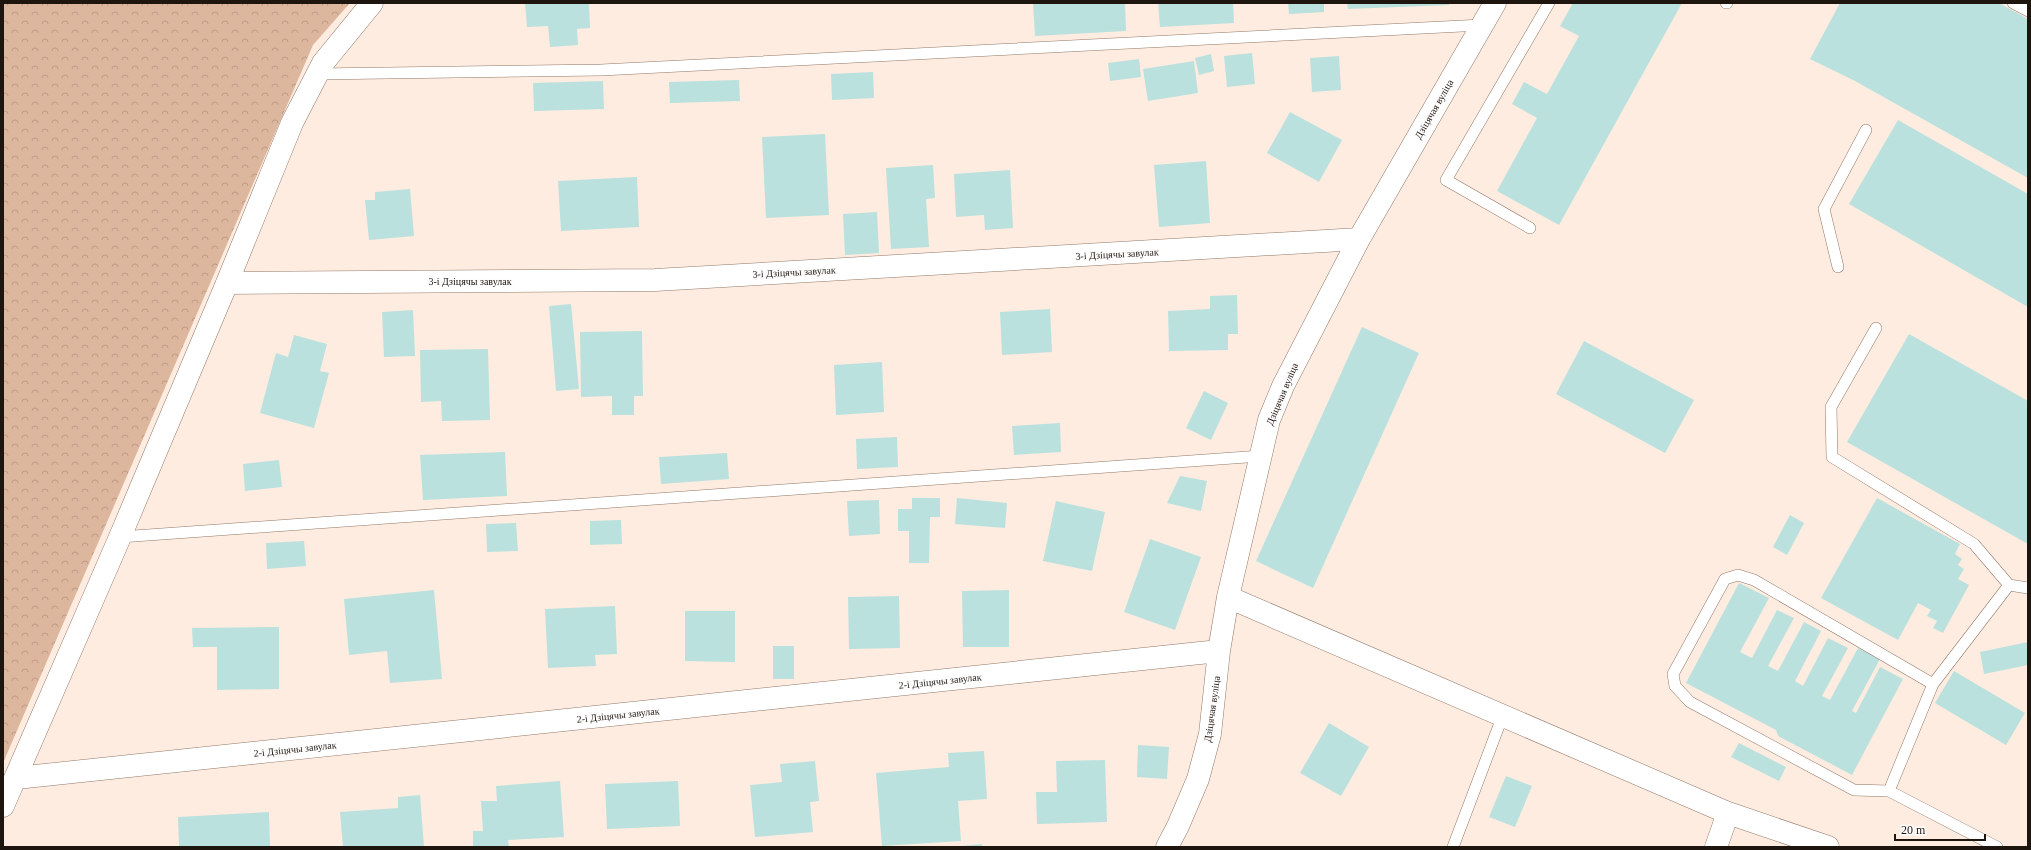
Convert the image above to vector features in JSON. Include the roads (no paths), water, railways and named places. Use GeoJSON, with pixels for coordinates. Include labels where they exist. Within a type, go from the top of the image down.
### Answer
{"type":"FeatureCollection","features":[{"type":"Feature","properties":{"kind":"street"},"geometry":{"type":"LineString","coordinates":[[3,806],[120,537],[227,283],[292,123],[323,64],[372,3]]}},
{"type":"Feature","properties":{"kind":"street","name":"Дзіцячая вуліца"},"geometry":{"type":"LineString","coordinates":[[1167,847],[1198,779],[1210,734],[1228,597],[1269,420],[1283,386],[1359,239],[1495,3]]}},
{"type":"Feature","properties":{"kind":"street","name":"3-і Дзіцячы завулак"},"geometry":{"type":"LineString","coordinates":[[227,283],[656,280],[1359,239]]}},
{"type":"Feature","properties":{"kind":"street"},"geometry":{"type":"LineString","coordinates":[[1228,597],[1728,813],[1828,847]]}},
{"type":"Feature","properties":{"kind":"street","name":"2-і Дзіцячы завулак"},"geometry":{"type":"LineString","coordinates":[[16,778],[1220,652]]}},
{"type":"Feature","properties":{"kind":"street"},"geometry":{"type":"LineString","coordinates":[[1716,847],[1728,813]]}},
{"type":"Feature","properties":{"kind":"lane"},"geometry":{"type":"LineString","coordinates":[[1530,228],[1446,180],[1549,3]]}},
{"type":"Feature","properties":{"kind":"lane"},"geometry":{"type":"LineString","coordinates":[[2013,3],[2028,11]]}},
{"type":"Feature","properties":{"kind":"lane"},"geometry":{"type":"LineString","coordinates":[[317,74],[600,70],[1482,25]]}},
{"type":"Feature","properties":{"kind":"lane"},"geometry":{"type":"LineString","coordinates":[[1838,267],[1824,209],[1866,130]]}},
{"type":"Feature","properties":{"kind":"lane"},"geometry":{"type":"LineString","coordinates":[[1876,328],[1831,407],[1832,457],[1974,544],[2009,585],[2028,588]]}},
{"type":"Feature","properties":{"kind":"lane"},"geometry":{"type":"LineString","coordinates":[[120,537],[1261,456]]}},
{"type":"Feature","properties":{"kind":"lane"},"geometry":{"type":"LineString","coordinates":[[1933,684],[1754,580],[1738,575],[1725,579],[1673,674],[1675,686],[1690,702],[1854,790],[1889,791],[1997,847]]}},
{"type":"Feature","properties":{"kind":"lane"},"geometry":{"type":"LineString","coordinates":[[1889,791],[1933,684],[2009,585]]}},
{"type":"Feature","properties":{"kind":"lane"},"geometry":{"type":"LineString","coordinates":[[1453,847],[1503,715]]}}]}
